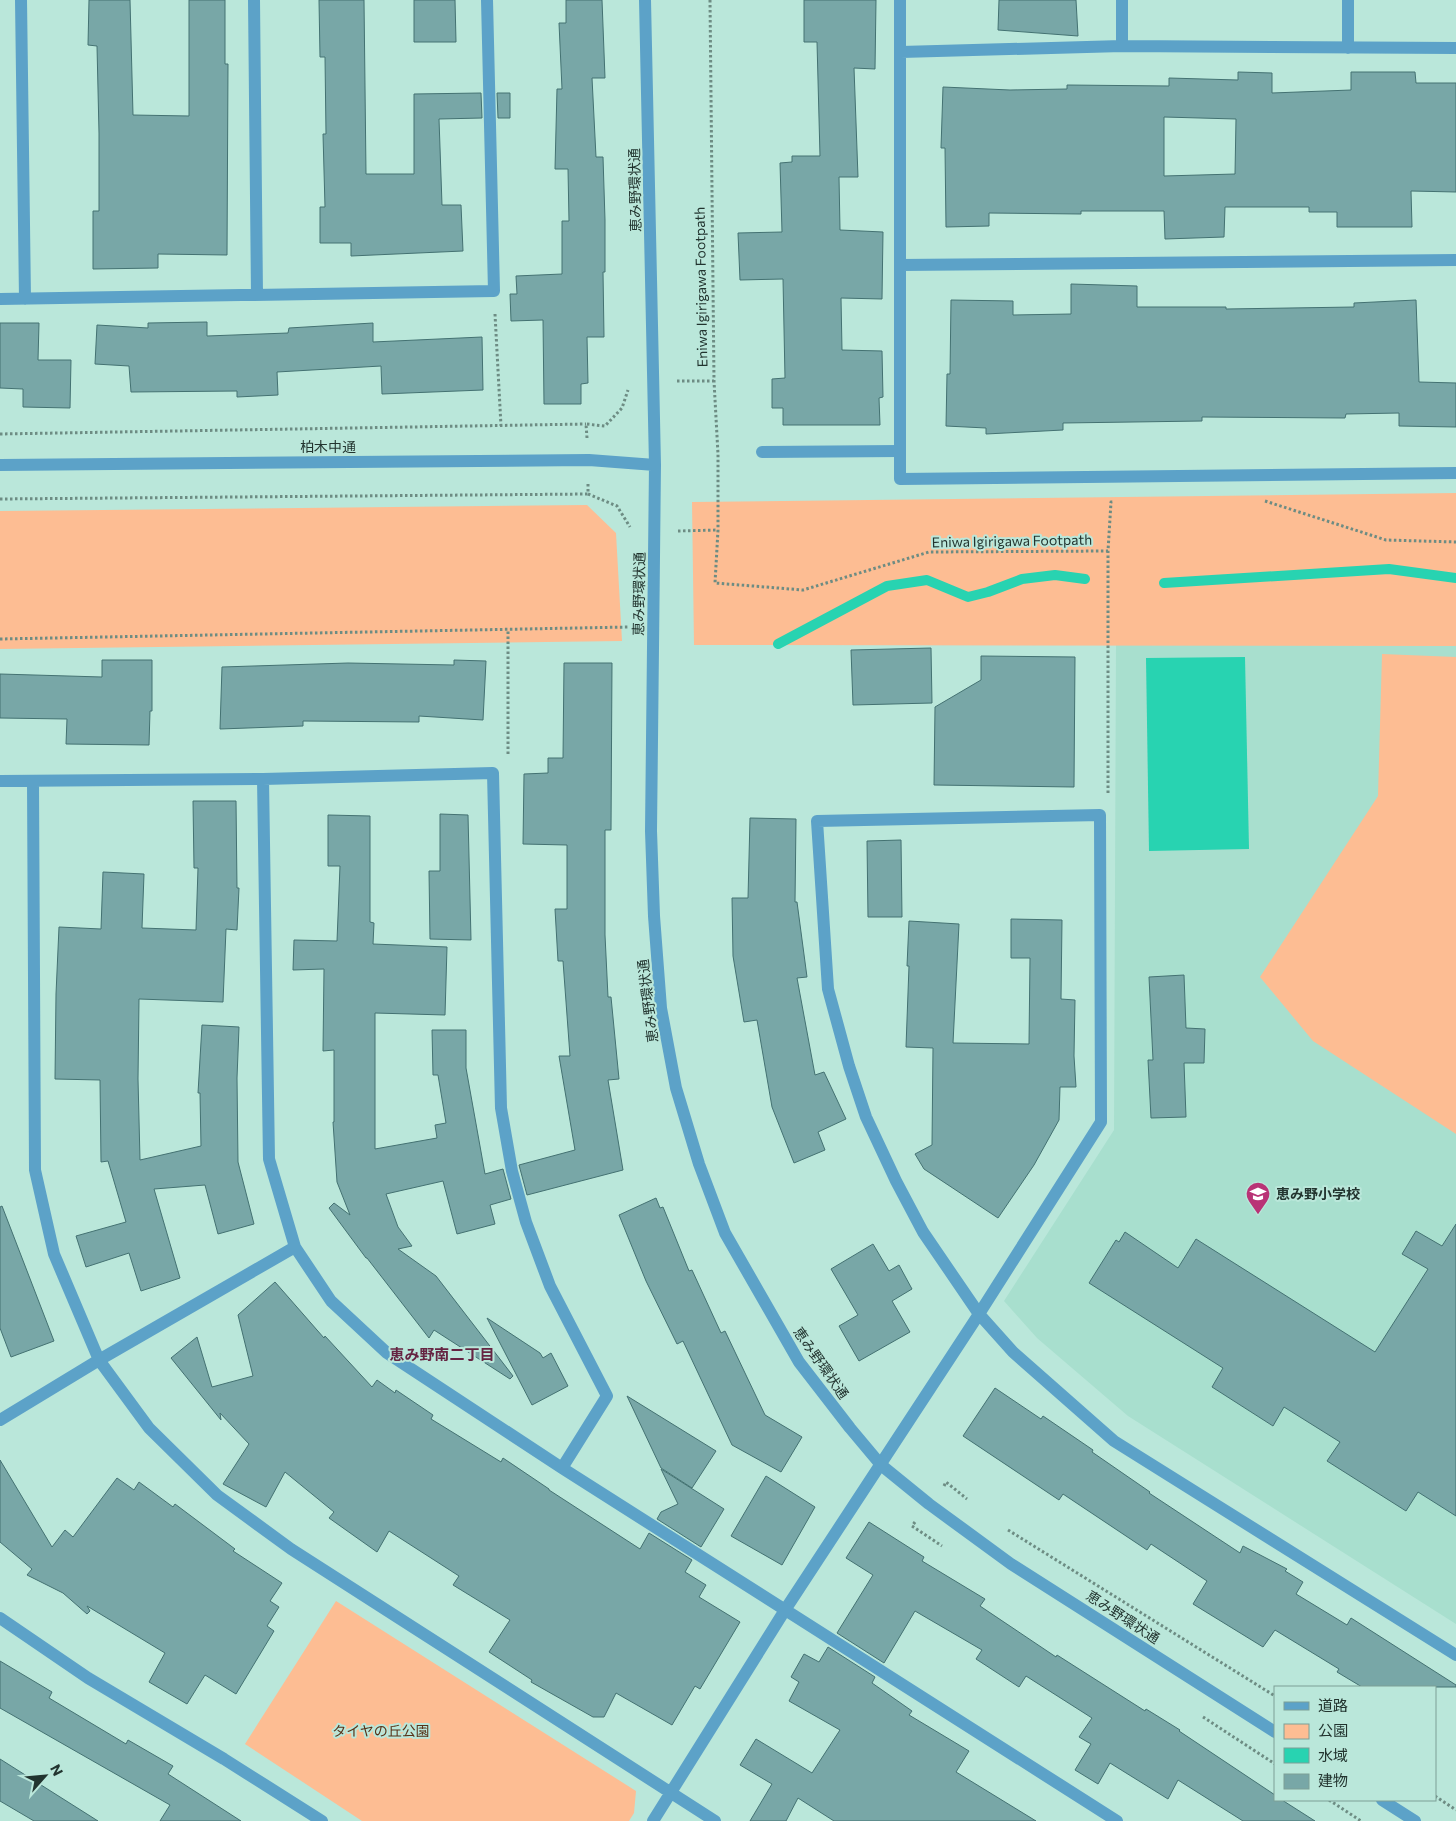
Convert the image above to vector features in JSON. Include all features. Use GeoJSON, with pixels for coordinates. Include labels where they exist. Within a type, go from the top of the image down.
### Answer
{"type":"FeatureCollection","features":[{"type":"Feature","properties":{"kind":"street"},"geometry":{"type":"LineString","coordinates":[[21,0],[25,299]]}},
{"type":"Feature","properties":{"kind":"street"},"geometry":{"type":"LineString","coordinates":[[254,0],[257,295]]}},
{"type":"Feature","properties":{"kind":"street"},"geometry":{"type":"LineString","coordinates":[[0,300],[494,290],[487,0]]}},
{"type":"Feature","properties":{"kind":"street","name":"恵み野環状通"},"geometry":{"type":"LineString","coordinates":[[645,0],[655,465],[651,831],[661,1008],[676,1088],[699,1164],[724,1233],[799,1362],[850,1428],[882,1465],[929,1504],[1011,1564],[1274,1731]]}},
{"type":"Feature","properties":{"kind":"street"},"geometry":{"type":"LineString","coordinates":[[900,0],[900,479],[1456,473]]}},
{"type":"Feature","properties":{"kind":"street"},"geometry":{"type":"LineString","coordinates":[[1122,0],[1122,46]]}},
{"type":"Feature","properties":{"kind":"street"},"geometry":{"type":"LineString","coordinates":[[1348,0],[1348,48]]}},
{"type":"Feature","properties":{"kind":"street"},"geometry":{"type":"LineString","coordinates":[[900,52],[1122,46],[1456,48]]}},
{"type":"Feature","properties":{"kind":"street"},"geometry":{"type":"LineString","coordinates":[[900,265],[1456,260]]}},
{"type":"Feature","properties":{"kind":"street"},"geometry":{"type":"LineString","coordinates":[[762,452],[900,451]]}},
{"type":"Feature","properties":{"kind":"street","name":"柏木中通"},"geometry":{"type":"LineString","coordinates":[[0,465],[589,460],[655,465]]}},
{"type":"Feature","properties":{"kind":"street"},"geometry":{"type":"LineString","coordinates":[[0,782],[264,779],[493,773],[501,1108],[510,1162],[526,1222],[550,1286],[607,1396],[562,1468]]}},
{"type":"Feature","properties":{"kind":"street"},"geometry":{"type":"LineString","coordinates":[[264,779],[269,1160],[295,1247],[331,1301],[387,1353],[562,1468],[1117,1821]]}},
{"type":"Feature","properties":{"kind":"street"},"geometry":{"type":"LineString","coordinates":[[33,782],[36,1170],[54,1254],[99,1360],[150,1428],[217,1495],[292,1549],[715,1821]]}},
{"type":"Feature","properties":{"kind":"street"},"geometry":{"type":"LineString","coordinates":[[653,1821],[785,1610],[882,1465],[979,1314],[1100,1122],[1100,815],[817,821],[828,990],[863,1109],[896,1181],[923,1232],[979,1314],[1013,1352],[1114,1441],[1456,1655]]}},
{"type":"Feature","properties":{"kind":"street"},"geometry":{"type":"LineString","coordinates":[[0,1420],[99,1360],[295,1247]]}},
{"type":"Feature","properties":{"kind":"street"},"geometry":{"type":"LineString","coordinates":[[0,1618],[88,1678],[224,1758],[322,1821]]}},
{"type":"Feature","properties":{"kind":"street"},"geometry":{"type":"LineString","coordinates":[[1384,1801],[1415,1821]]}},
{"type":"Feature","properties":{"kind":"path","name":"Eniwa Igirigawa Footpath"},"geometry":{"type":"LineString","coordinates":[[710,0],[714,381],[718,454],[718,530],[715,583],[803,590],[928,552],[1108,551],[1111,502],[1120,502]]}},
{"type":"Feature","properties":{"kind":"path"},"geometry":{"type":"LineString","coordinates":[[494,290],[501,426]]}},
{"type":"Feature","properties":{"kind":"path"},"geometry":{"type":"LineString","coordinates":[[0,434],[586,424],[605,426],[622,408],[632,379],[714,381]]}},
{"type":"Feature","properties":{"kind":"path"},"geometry":{"type":"LineString","coordinates":[[586,424],[589,460],[588,494]]}},
{"type":"Feature","properties":{"kind":"path"},"geometry":{"type":"LineString","coordinates":[[0,499],[588,494],[617,506],[633,531],[718,530]]}},
{"type":"Feature","properties":{"kind":"path"},"geometry":{"type":"LineString","coordinates":[[1257,501],[1266,501],[1386,540],[1456,542]]}},
{"type":"Feature","properties":{"kind":"path"},"geometry":{"type":"LineString","coordinates":[[1100,815],[1108,797],[1108,551]]}},
{"type":"Feature","properties":{"kind":"path"},"geometry":{"type":"LineString","coordinates":[[0,639],[628,628],[629,618]]}},
{"type":"Feature","properties":{"kind":"path"},"geometry":{"type":"LineString","coordinates":[[493,773],[508,755],[508,630]]}},
{"type":"Feature","properties":{"kind":"path"},"geometry":{"type":"LineString","coordinates":[[929,1504],[946,1482],[967,1500]]}},
{"type":"Feature","properties":{"kind":"path"},"geometry":{"type":"LineString","coordinates":[[1005,1528],[1274,1695]]}},
{"type":"Feature","properties":{"kind":"path"},"geometry":{"type":"LineString","coordinates":[[1436,1797],[1456,1810]]}},
{"type":"Feature","properties":{"kind":"path"},"geometry":{"type":"LineString","coordinates":[[1331,1801],[1361,1821]]}},
{"type":"Feature","properties":{"kind":"shaded area","name":"恵み野小学校"},"geometry":{"type":"Polygon","coordinates":[[[1116,644],[1456,646],[1456,1624],[1128,1416],[1037,1338],[1004,1301],[1114,1130],[1116,644]]]}},
{"type":"Feature","properties":{"kind":"green space"},"geometry":{"type":"Polygon","coordinates":[[[1456,493],[1456,646],[694,645],[692,502],[1456,493]]]}},
{"type":"Feature","properties":{"kind":"green space"},"geometry":{"type":"Polygon","coordinates":[[[587,505],[616,533],[622,641],[0,649],[0,511],[587,505]]]}},
{"type":"Feature","properties":{"kind":"green space"},"geometry":{"type":"Polygon","coordinates":[[[1382,654],[1456,657],[1456,1134],[1313,1041],[1260,977],[1378,796],[1382,654]]]}},
{"type":"Feature","properties":{"kind":"green space","name":"タイヤの丘公園"},"geometry":{"type":"Polygon","coordinates":[[[336,1601],[636,1791],[634,1813],[629,1821],[362,1821],[245,1744],[336,1601]]]}},
{"type":"Feature","properties":{"kind":"water"},"geometry":{"type":"Polygon","coordinates":[[[1245,657],[1249,849],[1149,851],[1146,658],[1245,657]]]}},
{"type":"Feature","properties":{"kind":"building"},"geometry":{"type":"Polygon","coordinates":[[[89,0],[130,0],[133,115],[189,116],[189,0],[225,0],[225,64],[228,64],[227,255],[158,254],[158,268],[93,269],[93,211],[99,211],[99,133],[97,46],[88,45],[89,0]]]}},
{"type":"Feature","properties":{"kind":"building"},"geometry":{"type":"Polygon","coordinates":[[[319,0],[364,0],[366,174],[414,174],[414,94],[481,93],[482,118],[439,119],[442,205],[461,205],[463,251],[351,256],[351,243],[320,243],[320,207],[325,207],[323,134],[326,134],[325,57],[320,57],[319,0]]]}},
{"type":"Feature","properties":{"kind":"building"},"geometry":{"type":"Polygon","coordinates":[[[414,0],[455,0],[456,42],[414,42],[414,0]]]}},
{"type":"Feature","properties":{"kind":"building"},"geometry":{"type":"Polygon","coordinates":[[[566,0],[602,0],[605,78],[592,78],[596,157],[603,157],[605,220],[605,272],[603,272],[604,337],[587,337],[588,383],[581,384],[581,404],[544,404],[543,320],[511,321],[510,294],[517,294],[516,276],[562,274],[562,221],[569,221],[568,169],[555,169],[557,89],[562,89],[559,23],[566,23],[566,0]]]}},
{"type":"Feature","properties":{"kind":"building"},"geometry":{"type":"Polygon","coordinates":[[[804,0],[876,0],[875,69],[854,68],[858,177],[839,177],[840,230],[883,232],[882,299],[841,298],[842,350],[882,351],[883,397],[879,398],[880,425],[783,425],[783,408],[772,408],[772,379],[785,378],[783,279],[740,280],[738,233],[782,232],[780,163],[792,162],[792,156],[820,156],[817,42],[804,42],[804,0]]]}},
{"type":"Feature","properties":{"kind":"building"},"geometry":{"type":"Polygon","coordinates":[[[999,0],[1076,0],[1078,36],[998,30],[999,0]]]}},
{"type":"Feature","properties":{"kind":"building"},"geometry":{"type":"Polygon","coordinates":[[[1238,72],[1272,73],[1272,93],[1351,90],[1351,72],[1415,72],[1416,83],[1456,83],[1456,192],[1411,191],[1412,227],[1337,227],[1337,212],[1309,212],[1309,207],[1225,207],[1224,237],[1165,239],[1164,211],[1081,211],[1081,214],[989,213],[989,226],[946,227],[945,148],[941,148],[943,87],[1010,90],[1067,89],[1067,85],[1169,86],[1169,78],[1238,80],[1238,72]],[[1164,117],[1164,176],[1235,174],[1236,119],[1164,117]]]}},
{"type":"Feature","properties":{"kind":"building"},"geometry":{"type":"Polygon","coordinates":[[[497,93],[510,93],[510,118],[498,118],[497,93]]]}},
{"type":"Feature","properties":{"kind":"building"},"geometry":{"type":"Polygon","coordinates":[[[1071,284],[1137,286],[1137,307],[1226,307],[1226,309],[1354,307],[1354,303],[1416,300],[1419,382],[1456,383],[1456,427],[1399,426],[1399,413],[1346,414],[1345,418],[1202,417],[1202,421],[1063,423],[1063,430],[986,434],[986,428],[946,426],[947,374],[950,374],[951,300],[1013,301],[1013,315],[1071,314],[1071,284]]]}},
{"type":"Feature","properties":{"kind":"building"},"geometry":{"type":"Polygon","coordinates":[[[207,322],[207,336],[288,333],[289,328],[373,323],[373,342],[482,337],[483,390],[382,394],[381,366],[277,372],[278,395],[237,397],[237,391],[131,392],[129,366],[95,364],[97,325],[148,328],[148,323],[207,322]]]}},
{"type":"Feature","properties":{"kind":"building"},"geometry":{"type":"Polygon","coordinates":[[[0,323],[39,323],[38,360],[71,360],[70,408],[23,407],[23,389],[0,388],[0,323]]]}},
{"type":"Feature","properties":{"kind":"building"},"geometry":{"type":"Polygon","coordinates":[[[931,648],[932,703],[853,705],[851,650],[931,648]]]}},
{"type":"Feature","properties":{"kind":"building"},"geometry":{"type":"Polygon","coordinates":[[[981,656],[1075,657],[1074,787],[934,785],[935,707],[981,680],[981,656]]]}},
{"type":"Feature","properties":{"kind":"building"},"geometry":{"type":"Polygon","coordinates":[[[102,660],[152,660],[152,711],[150,711],[149,745],[66,744],[67,719],[0,718],[0,674],[102,677],[102,660]]]}},
{"type":"Feature","properties":{"kind":"building"},"geometry":{"type":"Polygon","coordinates":[[[454,660],[486,661],[483,720],[419,716],[419,722],[303,721],[303,726],[220,729],[222,667],[348,663],[454,665],[454,660]]]}},
{"type":"Feature","properties":{"kind":"building"},"geometry":{"type":"Polygon","coordinates":[[[564,663],[612,663],[611,830],[605,830],[605,935],[608,997],[611,997],[619,1079],[608,1080],[623,1170],[527,1195],[519,1165],[575,1150],[559,1056],[570,1056],[563,961],[558,961],[555,909],[567,909],[567,845],[523,844],[524,774],[548,773],[548,758],[563,758],[564,663]]]}},
{"type":"Feature","properties":{"kind":"building"},"geometry":{"type":"Polygon","coordinates":[[[193,801],[236,801],[237,888],[239,888],[237,930],[226,929],[223,1002],[139,999],[140,1160],[201,1146],[200,1093],[198,1093],[202,1025],[239,1027],[237,1078],[238,1162],[254,1224],[218,1234],[205,1185],[154,1189],[180,1278],[141,1291],[129,1253],[86,1267],[76,1236],[126,1222],[108,1161],[101,1162],[100,1080],[55,1079],[59,927],[101,929],[103,872],[144,874],[142,928],[196,930],[198,868],[194,868],[193,801]]]}},
{"type":"Feature","properties":{"kind":"building"},"geometry":{"type":"Polygon","coordinates":[[[440,814],[468,815],[471,940],[430,939],[429,871],[440,871],[440,814]]]}},
{"type":"Feature","properties":{"kind":"building"},"geometry":{"type":"Polygon","coordinates":[[[328,815],[370,816],[370,922],[374,923],[373,944],[447,947],[445,1015],[375,1013],[375,1149],[437,1138],[435,1125],[446,1123],[438,1075],[433,1075],[432,1030],[466,1030],[466,1068],[485,1174],[503,1169],[511,1199],[490,1205],[495,1224],[457,1234],[443,1181],[386,1194],[398,1227],[412,1246],[398,1249],[436,1276],[513,1376],[510,1379],[434,1330],[429,1338],[329,1208],[334,1203],[350,1215],[337,1182],[333,1122],[334,1050],[323,1051],[324,969],[293,970],[294,940],[337,941],[340,866],[328,866],[328,815]]]}},
{"type":"Feature","properties":{"kind":"building"},"geometry":{"type":"Polygon","coordinates":[[[750,818],[796,819],[795,902],[797,902],[807,977],[797,978],[815,1075],[824,1072],[846,1119],[818,1132],[825,1150],[794,1163],[772,1107],[757,1020],[744,1022],[733,956],[732,898],[748,898],[750,818]]]}},
{"type":"Feature","properties":{"kind":"building"},"geometry":{"type":"Polygon","coordinates":[[[901,840],[902,917],[868,917],[867,841],[901,840]]]}},
{"type":"Feature","properties":{"kind":"building"},"geometry":{"type":"Polygon","coordinates":[[[1011,919],[1062,920],[1061,999],[1075,1000],[1074,1056],[1076,1087],[1060,1087],[1059,1120],[1034,1165],[998,1218],[924,1169],[915,1154],[932,1145],[933,1048],[906,1047],[909,966],[907,966],[909,921],[959,924],[953,1043],[1029,1044],[1030,958],[1011,958],[1011,919]]]}},
{"type":"Feature","properties":{"kind":"building"},"geometry":{"type":"Polygon","coordinates":[[[1184,975],[1186,1028],[1205,1029],[1204,1063],[1184,1063],[1186,1117],[1151,1118],[1148,1060],[1153,1060],[1149,977],[1184,975]]]}},
{"type":"Feature","properties":{"kind":"building"},"geometry":{"type":"Polygon","coordinates":[[[656,1198],[660,1208],[663,1207],[689,1271],[692,1270],[721,1333],[725,1331],[765,1415],[802,1437],[781,1472],[732,1445],[683,1341],[677,1344],[646,1281],[619,1215],[656,1198]]]}},
{"type":"Feature","properties":{"kind":"building"},"geometry":{"type":"Polygon","coordinates":[[[2,1206],[54,1341],[11,1357],[0,1328],[0,1207],[2,1206]]]}},
{"type":"Feature","properties":{"kind":"building"},"geometry":{"type":"Polygon","coordinates":[[[1456,1224],[1456,1516],[1418,1492],[1406,1511],[1327,1461],[1340,1442],[1284,1407],[1273,1426],[1212,1387],[1223,1368],[1089,1283],[1116,1240],[1119,1242],[1125,1232],[1178,1268],[1196,1239],[1375,1352],[1428,1269],[1402,1254],[1416,1231],[1442,1246],[1456,1224]]]}},
{"type":"Feature","properties":{"kind":"building"},"geometry":{"type":"Polygon","coordinates":[[[873,1244],[889,1271],[899,1265],[912,1289],[892,1301],[910,1332],[859,1361],[839,1326],[858,1315],[831,1269],[873,1244]]]}},
{"type":"Feature","properties":{"kind":"building"},"geometry":{"type":"Polygon","coordinates":[[[275,1282],[324,1338],[325,1336],[372,1387],[377,1380],[395,1393],[396,1390],[433,1415],[431,1419],[501,1462],[503,1458],[640,1549],[649,1533],[692,1560],[685,1572],[706,1585],[699,1597],[740,1622],[700,1689],[695,1686],[672,1725],[616,1693],[604,1717],[593,1717],[531,1682],[532,1680],[489,1652],[510,1620],[453,1585],[459,1576],[389,1531],[377,1552],[329,1518],[334,1512],[285,1472],[266,1507],[223,1484],[249,1444],[220,1413],[221,1420],[171,1358],[197,1337],[212,1387],[253,1376],[238,1315],[275,1282]]]}},
{"type":"Feature","properties":{"kind":"building"},"geometry":{"type":"Polygon","coordinates":[[[487,1318],[540,1353],[543,1358],[551,1353],[568,1386],[532,1405],[487,1318]]]}},
{"type":"Feature","properties":{"kind":"building"},"geometry":{"type":"Polygon","coordinates":[[[995,1388],[1041,1419],[1043,1416],[1093,1450],[1092,1452],[1149,1493],[1240,1553],[1243,1546],[1287,1569],[1285,1571],[1303,1582],[1296,1594],[1347,1625],[1351,1618],[1456,1685],[1456,1687],[1360,1686],[1337,1672],[1339,1669],[1275,1630],[1263,1647],[1193,1604],[1207,1581],[1151,1544],[1147,1550],[1063,1494],[1059,1500],[963,1436],[995,1388]]]}},
{"type":"Feature","properties":{"kind":"building"},"geometry":{"type":"Polygon","coordinates":[[[627,1396],[716,1451],[692,1488],[661,1468],[627,1396]]]}},
{"type":"Feature","properties":{"kind":"building"},"geometry":{"type":"Polygon","coordinates":[[[0,1460],[52,1547],[65,1530],[73,1537],[117,1478],[134,1490],[139,1482],[173,1507],[175,1504],[235,1549],[233,1551],[282,1583],[270,1601],[279,1607],[267,1626],[274,1631],[236,1694],[205,1675],[187,1704],[149,1682],[165,1653],[87,1606],[90,1611],[87,1614],[63,1593],[27,1575],[32,1569],[0,1542],[0,1460]]]}},
{"type":"Feature","properties":{"kind":"building"},"geometry":{"type":"Polygon","coordinates":[[[661,1469],[724,1509],[701,1547],[657,1519],[661,1512],[678,1504],[661,1469]]]}},
{"type":"Feature","properties":{"kind":"building"},"geometry":{"type":"Polygon","coordinates":[[[766,1476],[815,1507],[782,1565],[731,1536],[766,1476]]]}},
{"type":"Feature","properties":{"kind":"building"},"geometry":{"type":"Polygon","coordinates":[[[869,1522],[924,1557],[922,1561],[985,1599],[980,1606],[1056,1657],[1057,1655],[1145,1711],[1146,1709],[1180,1730],[1274,1794],[1274,1801],[1284,1801],[1315,1821],[1243,1821],[1178,1780],[1168,1799],[1110,1763],[1098,1784],[1075,1770],[1091,1744],[1079,1737],[1092,1718],[1026,1676],[1019,1687],[976,1659],[982,1650],[915,1611],[884,1663],[837,1633],[873,1575],[846,1558],[869,1522]]]}},
{"type":"Feature","properties":{"kind":"building"},"geometry":{"type":"Polygon","coordinates":[[[828,1647],[875,1677],[872,1683],[912,1711],[909,1715],[969,1751],[956,1772],[1036,1821],[834,1821],[798,1798],[786,1821],[750,1821],[772,1784],[740,1765],[756,1739],[812,1773],[840,1730],[789,1701],[799,1682],[791,1677],[804,1654],[819,1662],[828,1647]]]}},
{"type":"Feature","properties":{"kind":"building"},"geometry":{"type":"Polygon","coordinates":[[[0,1661],[52,1692],[49,1698],[126,1744],[128,1740],[173,1766],[168,1774],[241,1821],[160,1821],[170,1805],[0,1708],[0,1661]]]}},
{"type":"Feature","properties":{"kind":"building"},"geometry":{"type":"Polygon","coordinates":[[[0,1759],[98,1821],[34,1821],[0,1801],[0,1759]]]}},
{"type":"Feature","properties":{"kind":"waterway"},"geometry":{"type":"LineString","coordinates":[[1164,583],[1389,569],[1456,578]]}},
{"type":"Feature","properties":{"kind":"waterway"},"geometry":{"type":"LineString","coordinates":[[778,644],[887,586],[927,580],[968,597],[988,592],[1022,579],[1055,575],[1085,579]]}},
{"type":"Feature","properties":{"kind":"place","name":"恵み野小学校"},"geometry":{"type":"Point","coordinates":[1258,1215]}},
{"type":"Feature","properties":{"kind":"district","name":"恵み野南二丁目"},"geometry":{"type":"Point","coordinates":[442,1355]}}]}
